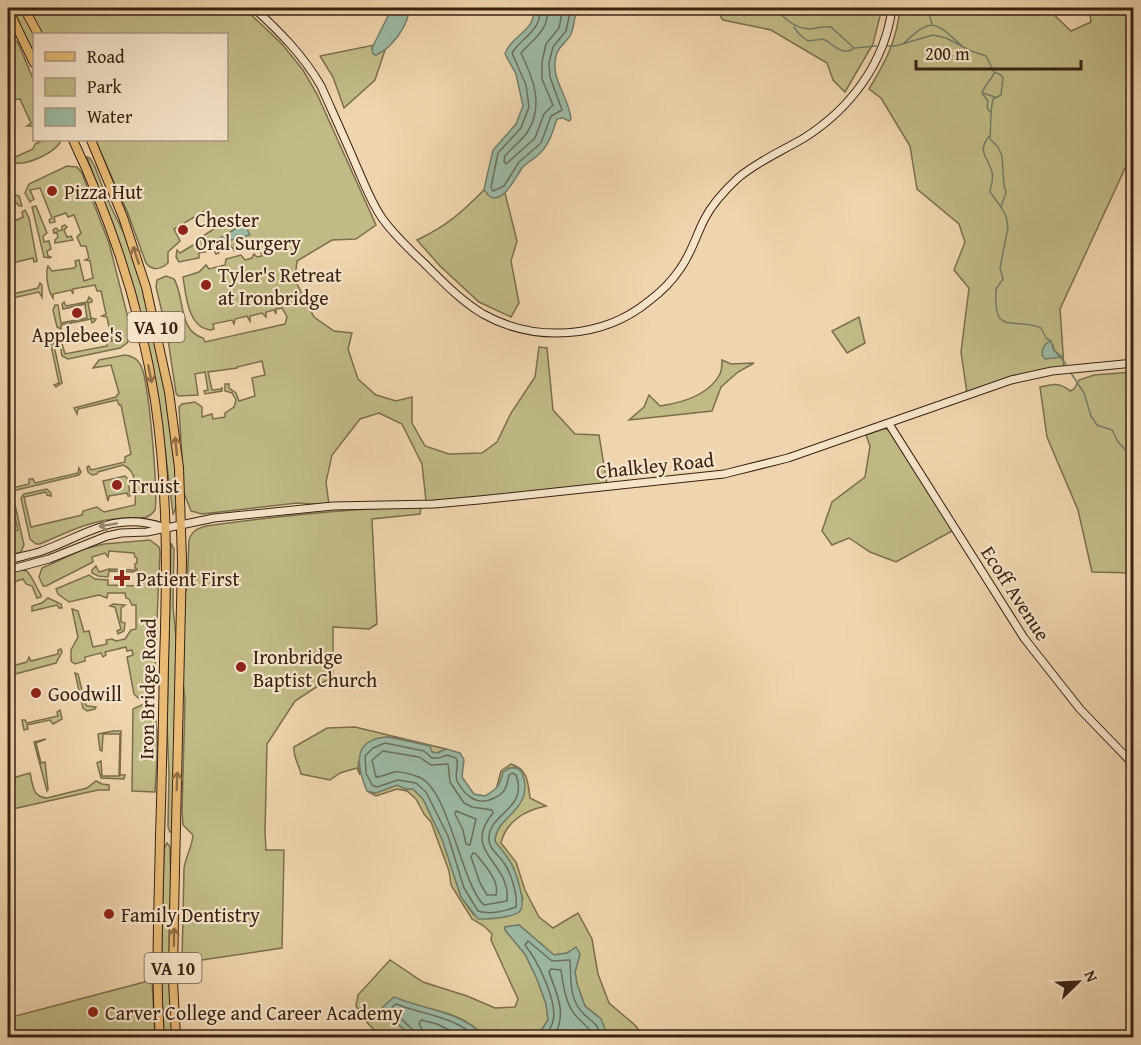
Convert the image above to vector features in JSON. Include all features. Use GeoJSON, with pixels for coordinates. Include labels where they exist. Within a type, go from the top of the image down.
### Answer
{"type":"FeatureCollection","features":[{"type":"Feature","properties":{"kind":"main road"},"geometry":{"type":"LineString","coordinates":[[24,8],[37,33]]}},
{"type":"Feature","properties":{"kind":"main road"},"geometry":{"type":"LineString","coordinates":[[8,9],[33,61]]}},
{"type":"Feature","properties":{"kind":"main road","name":"Iron Bridge Road"},"geometry":{"type":"LineString","coordinates":[[74,141],[110,230],[139,324],[155,403],[163,472],[165,626],[158,947],[160,1038]]}},
{"type":"Feature","properties":{"kind":"main road","name":"Iron Bridge Road"},"geometry":{"type":"LineString","coordinates":[[91,141],[126,225],[155,322],[174,426],[182,525],[173,950],[176,1038]]}},
{"type":"Feature","properties":{"kind":"street"},"geometry":{"type":"LineString","coordinates":[[254,8],[292,45],[313,72],[374,206],[390,229],[451,290],[470,305],[508,326],[552,333],[581,331],[615,321],[643,306],[663,289],[681,268],[705,219],[728,188],[750,169],[826,123],[858,89],[881,50],[892,8]]}},
{"type":"Feature","properties":{"kind":"street","name":"Chalkley Road"},"geometry":{"type":"LineString","coordinates":[[8,570],[50,559],[107,536],[147,532],[241,514],[333,506],[434,504],[724,474],[788,459],[1023,378],[1062,369],[1134,363]]}},
{"type":"Feature","properties":{"kind":"street","name":"Ecoff Avenue"},"geometry":{"type":"LineString","coordinates":[[889,424],[1024,638],[1080,709],[1134,765]]}},
{"type":"Feature","properties":{"kind":"street"},"geometry":{"type":"LineString","coordinates":[[8,560],[40,552],[107,524],[149,522],[165,528]]}},
{"type":"Feature","properties":{"kind":"green space"},"geometry":{"type":"Polygon","coordinates":[[[11,8],[21,8],[34,33],[33,53],[11,8]]]}},
{"type":"Feature","properties":{"kind":"green space"},"geometry":{"type":"Polygon","coordinates":[[[29,8],[244,8],[282,44],[303,70],[317,94],[376,225],[356,239],[332,240],[297,261],[295,280],[314,317],[334,331],[352,333],[348,349],[358,379],[376,395],[396,401],[412,397],[412,423],[425,446],[449,454],[482,453],[497,442],[511,413],[535,377],[539,347],[547,348],[553,410],[575,434],[599,435],[607,484],[426,501],[422,464],[402,424],[379,413],[360,419],[332,455],[326,482],[329,505],[297,503],[202,514],[191,511],[184,493],[179,407],[182,404],[195,402],[202,407],[202,417],[212,414],[213,419],[225,417],[225,413],[234,407],[236,400],[232,393],[225,391],[225,384],[229,384],[229,388],[236,393],[239,401],[255,396],[252,378],[265,375],[262,361],[237,368],[208,372],[212,390],[222,387],[222,391],[205,394],[204,391],[208,390],[205,372],[195,374],[198,395],[178,396],[156,287],[157,280],[166,276],[174,279],[189,328],[205,342],[285,324],[287,317],[282,308],[276,309],[276,314],[274,310],[266,312],[266,317],[262,313],[250,316],[250,321],[247,316],[235,319],[234,324],[232,320],[213,324],[214,329],[211,330],[197,324],[190,310],[183,277],[199,272],[206,265],[209,269],[225,265],[226,259],[241,255],[245,260],[252,258],[254,254],[257,257],[262,256],[257,240],[251,241],[250,246],[248,242],[234,245],[234,250],[231,246],[219,249],[219,253],[216,254],[214,250],[199,253],[199,258],[179,262],[176,257],[177,250],[180,253],[217,227],[206,210],[174,229],[180,241],[168,252],[168,263],[159,268],[151,267],[146,263],[127,211],[95,141],[228,141],[228,33],[42,33],[29,8]]]}},
{"type":"Feature","properties":{"kind":"green space"},"geometry":{"type":"Polygon","coordinates":[[[715,8],[882,8],[873,44],[845,92],[833,80],[827,63],[771,30],[723,20],[715,8]]]}},
{"type":"Feature","properties":{"kind":"green space"},"geometry":{"type":"Polygon","coordinates":[[[900,8],[988,10],[993,8],[1047,8],[1071,31],[1091,22],[1089,8],[1133,8],[1133,151],[1060,309],[1064,367],[967,393],[961,352],[969,288],[954,270],[965,242],[959,224],[917,189],[910,146],[881,98],[869,89],[890,50],[900,8]]]}},
{"type":"Feature","properties":{"kind":"green space"},"geometry":{"type":"Polygon","coordinates":[[[8,39],[14,39],[18,43],[33,79],[33,128],[27,126],[31,123],[20,99],[8,100],[8,94],[13,87],[8,76],[8,39]]]}},
{"type":"Feature","properties":{"kind":"green space"},"geometry":{"type":"Polygon","coordinates":[[[374,45],[373,54],[376,55],[386,47],[375,80],[344,108],[333,77],[320,56],[374,45]]]}},
{"type":"Feature","properties":{"kind":"green space"},"geometry":{"type":"Polygon","coordinates":[[[60,141],[54,149],[40,158],[24,163],[12,162],[11,159],[33,149],[35,144],[60,141]]]}},
{"type":"Feature","properties":{"kind":"green space"},"geometry":{"type":"Polygon","coordinates":[[[87,157],[95,167],[129,243],[147,307],[165,389],[177,468],[177,497],[173,514],[160,410],[133,289],[87,157]]]}},
{"type":"Feature","properties":{"kind":"green space"},"geometry":{"type":"Polygon","coordinates":[[[67,166],[77,167],[82,173],[109,243],[132,334],[127,343],[120,348],[68,359],[62,356],[60,336],[65,354],[107,346],[107,342],[112,341],[107,317],[102,316],[106,314],[101,291],[97,291],[95,285],[73,289],[73,294],[71,290],[53,294],[53,298],[48,287],[48,266],[52,271],[74,268],[75,261],[79,260],[84,281],[93,278],[90,261],[85,260],[89,258],[86,246],[81,246],[77,237],[81,233],[74,215],[68,217],[66,213],[54,217],[55,222],[50,223],[49,220],[52,218],[40,188],[30,190],[34,199],[30,202],[25,193],[29,184],[67,166]]]}},
{"type":"Feature","properties":{"kind":"green space"},"geometry":{"type":"Polygon","coordinates":[[[485,189],[487,194],[494,198],[505,193],[517,241],[511,261],[519,303],[511,317],[479,302],[440,266],[417,240],[454,218],[485,189]]]}},
{"type":"Feature","properties":{"kind":"green space"},"geometry":{"type":"Polygon","coordinates":[[[8,194],[19,196],[22,206],[17,203],[8,207],[8,194]]]}},
{"type":"Feature","properties":{"kind":"green space"},"geometry":{"type":"Polygon","coordinates":[[[36,206],[47,233],[43,236],[44,242],[49,241],[51,249],[47,251],[50,258],[44,257],[32,207],[36,206]]]}},
{"type":"Feature","properties":{"kind":"green space"},"geometry":{"type":"Polygon","coordinates":[[[25,210],[29,218],[37,261],[34,262],[33,258],[8,264],[8,224],[23,217],[22,212],[25,210]]]}},
{"type":"Feature","properties":{"kind":"green space"},"geometry":{"type":"Polygon","coordinates":[[[62,226],[67,227],[64,230],[67,237],[71,236],[73,240],[55,243],[58,237],[57,232],[54,233],[53,230],[56,228],[59,231],[62,230],[62,226]]]}},
{"type":"Feature","properties":{"kind":"green space"},"geometry":{"type":"Polygon","coordinates":[[[40,283],[42,297],[39,292],[8,299],[8,295],[38,288],[40,283]]]}},
{"type":"Feature","properties":{"kind":"green space"},"geometry":{"type":"Polygon","coordinates":[[[89,297],[92,300],[88,303],[91,318],[96,319],[94,322],[92,323],[91,319],[61,325],[61,329],[57,327],[53,310],[55,305],[58,305],[61,323],[87,318],[85,304],[63,309],[62,304],[64,302],[66,306],[87,302],[89,297]]]}},
{"type":"Feature","properties":{"kind":"green space"},"geometry":{"type":"Polygon","coordinates":[[[859,317],[865,343],[847,353],[832,331],[859,317]]]}},
{"type":"Feature","properties":{"kind":"green space"},"geometry":{"type":"Polygon","coordinates":[[[45,334],[52,336],[62,383],[56,387],[54,385],[59,383],[49,336],[45,334]]]}},
{"type":"Feature","properties":{"kind":"green space"},"geometry":{"type":"Polygon","coordinates":[[[125,355],[139,362],[147,389],[154,459],[155,510],[147,517],[106,520],[36,544],[30,539],[21,498],[24,494],[47,489],[51,493],[51,496],[46,492],[24,497],[31,527],[82,515],[83,511],[97,507],[104,512],[135,505],[135,482],[128,468],[123,465],[92,475],[88,472],[87,467],[89,466],[91,470],[125,462],[125,457],[131,454],[121,405],[117,400],[78,409],[77,414],[74,408],[116,397],[119,393],[111,365],[93,368],[99,360],[125,355]]]}},
{"type":"Feature","properties":{"kind":"green space"},"geometry":{"type":"Polygon","coordinates":[[[722,360],[731,364],[754,363],[738,372],[721,387],[712,411],[629,420],[644,407],[649,395],[660,406],[677,403],[702,393],[720,374],[722,360]]]}},
{"type":"Feature","properties":{"kind":"green space"},"geometry":{"type":"Polygon","coordinates":[[[1133,372],[1133,573],[1092,572],[1078,510],[1047,437],[1040,387],[1056,384],[1070,391],[1074,389],[1079,380],[1094,375],[1133,372]]]}},
{"type":"Feature","properties":{"kind":"green space"},"geometry":{"type":"Polygon","coordinates":[[[883,429],[891,432],[954,530],[896,562],[870,552],[849,538],[832,545],[822,531],[832,502],[865,477],[870,446],[866,435],[883,429]]]}},
{"type":"Feature","properties":{"kind":"green space"},"geometry":{"type":"Polygon","coordinates":[[[79,468],[81,472],[79,475],[8,492],[8,489],[29,484],[29,479],[33,479],[35,483],[78,473],[79,468]]]}},
{"type":"Feature","properties":{"kind":"green space"},"geometry":{"type":"Polygon","coordinates":[[[125,476],[128,479],[130,496],[127,493],[109,496],[108,501],[103,481],[125,476]]]}},
{"type":"Feature","properties":{"kind":"green space"},"geometry":{"type":"Polygon","coordinates":[[[10,497],[14,500],[24,545],[21,552],[8,556],[8,532],[18,530],[11,501],[8,501],[10,497]]]}},
{"type":"Feature","properties":{"kind":"green space"},"geometry":{"type":"Polygon","coordinates":[[[421,507],[420,514],[372,519],[377,624],[369,629],[333,627],[333,676],[295,701],[267,744],[266,850],[284,850],[282,948],[182,963],[184,868],[193,835],[183,825],[182,812],[185,594],[190,537],[203,527],[233,522],[340,511],[421,507]]]}},
{"type":"Feature","properties":{"kind":"green space"},"geometry":{"type":"Polygon","coordinates":[[[150,540],[159,547],[160,552],[154,688],[150,694],[138,698],[134,694],[127,657],[133,655],[132,650],[127,651],[126,647],[105,652],[106,655],[103,657],[101,653],[85,657],[85,661],[75,664],[71,661],[71,650],[78,637],[72,609],[78,611],[84,632],[89,631],[93,647],[107,644],[106,640],[125,639],[131,630],[136,629],[136,605],[132,605],[125,593],[108,593],[107,598],[99,595],[69,602],[58,594],[56,589],[89,575],[95,579],[108,580],[108,585],[137,586],[135,564],[137,558],[134,553],[109,551],[108,557],[105,553],[92,557],[93,562],[46,586],[43,586],[39,577],[42,568],[84,549],[104,544],[150,540]]]}},
{"type":"Feature","properties":{"kind":"green space"},"geometry":{"type":"Polygon","coordinates":[[[171,543],[174,549],[173,607],[178,655],[173,830],[170,832],[168,827],[167,724],[171,543]]]}},
{"type":"Feature","properties":{"kind":"green space"},"geometry":{"type":"Polygon","coordinates":[[[96,566],[99,572],[109,569],[135,570],[136,572],[109,571],[108,577],[98,576],[92,573],[96,566]]]}},
{"type":"Feature","properties":{"kind":"green space"},"geometry":{"type":"Polygon","coordinates":[[[27,571],[41,597],[37,598],[32,586],[26,584],[23,579],[11,583],[10,588],[8,573],[27,571]]]}},
{"type":"Feature","properties":{"kind":"green space"},"geometry":{"type":"Polygon","coordinates":[[[48,598],[61,604],[62,608],[57,605],[32,611],[32,606],[48,598]]]}},
{"type":"Feature","properties":{"kind":"green space"},"geometry":{"type":"Polygon","coordinates":[[[125,605],[121,608],[121,622],[125,623],[124,631],[118,634],[117,631],[121,629],[115,607],[110,606],[125,605]]]}},
{"type":"Feature","properties":{"kind":"green space"},"geometry":{"type":"Polygon","coordinates":[[[61,649],[62,652],[56,663],[8,676],[8,667],[27,662],[29,657],[31,661],[58,654],[58,650],[61,649]]]}},
{"type":"Feature","properties":{"kind":"green space"},"geometry":{"type":"Polygon","coordinates":[[[75,673],[78,674],[85,703],[87,706],[96,707],[95,709],[87,711],[83,708],[75,673]]]}},
{"type":"Feature","properties":{"kind":"green space"},"geometry":{"type":"Polygon","coordinates":[[[144,704],[151,707],[155,716],[157,749],[155,792],[132,791],[133,709],[144,704]]]}},
{"type":"Feature","properties":{"kind":"green space"},"geometry":{"type":"Polygon","coordinates":[[[60,710],[62,719],[53,724],[50,720],[27,725],[28,729],[24,730],[22,720],[27,723],[58,716],[57,712],[60,710]]]}},
{"type":"Feature","properties":{"kind":"green space"},"geometry":{"type":"Polygon","coordinates":[[[355,727],[446,749],[437,753],[418,743],[389,737],[379,738],[369,742],[358,763],[360,775],[357,768],[340,773],[330,780],[301,774],[294,747],[327,728],[355,727]]]}},
{"type":"Feature","properties":{"kind":"green space"},"geometry":{"type":"Polygon","coordinates":[[[121,731],[120,775],[125,775],[124,779],[101,778],[97,763],[101,761],[102,776],[119,776],[120,734],[103,734],[102,751],[100,750],[98,734],[121,731]]]}},
{"type":"Feature","properties":{"kind":"green space"},"geometry":{"type":"Polygon","coordinates":[[[46,739],[36,743],[41,763],[45,762],[47,791],[34,742],[46,739]]]}},
{"type":"Feature","properties":{"kind":"green space"},"geometry":{"type":"Polygon","coordinates":[[[511,764],[524,773],[530,798],[546,806],[531,810],[518,818],[507,828],[501,843],[516,862],[525,890],[539,917],[553,928],[578,913],[592,939],[598,974],[609,1003],[636,1026],[641,1034],[636,1037],[605,1037],[607,1036],[601,1019],[585,1006],[577,984],[575,972],[580,954],[576,948],[567,953],[554,955],[519,925],[505,927],[505,930],[525,954],[546,1004],[548,1020],[537,1037],[485,1037],[474,1027],[451,1014],[411,1007],[383,1007],[392,1019],[413,1037],[385,1035],[373,1029],[356,1006],[358,995],[390,960],[423,982],[495,1008],[515,1007],[518,999],[491,940],[492,934],[472,919],[451,885],[449,871],[431,822],[416,799],[407,791],[397,789],[376,796],[367,791],[376,793],[397,785],[413,789],[423,799],[442,839],[461,897],[474,915],[523,899],[510,861],[495,842],[496,833],[517,807],[524,789],[523,776],[515,767],[504,772],[499,788],[496,790],[501,771],[511,764]]]}},
{"type":"Feature","properties":{"kind":"green space"},"geometry":{"type":"Polygon","coordinates":[[[30,773],[34,790],[42,797],[47,798],[87,788],[96,781],[109,785],[109,790],[98,790],[8,810],[8,774],[9,779],[30,773]]]}},
{"type":"Feature","properties":{"kind":"green space"},"geometry":{"type":"Polygon","coordinates":[[[167,843],[170,847],[174,1037],[164,1037],[161,976],[164,849],[167,843]]]}},
{"type":"Feature","properties":{"kind":"green space","name":"Carver College and Career Academy"},"geometry":{"type":"Polygon","coordinates":[[[152,980],[155,1037],[8,1037],[8,1018],[152,980]]]}},
{"type":"Feature","properties":{"kind":"water"},"geometry":{"type":"Polygon","coordinates":[[[392,8],[409,8],[406,22],[388,47],[376,55],[373,54],[372,48],[392,8]]]}},
{"type":"Feature","properties":{"kind":"water"},"geometry":{"type":"Polygon","coordinates":[[[533,8],[579,8],[571,34],[558,50],[555,62],[557,78],[571,119],[569,121],[563,118],[557,119],[544,148],[522,168],[506,192],[495,198],[489,196],[484,189],[493,150],[516,124],[523,106],[516,74],[505,54],[508,47],[532,22],[533,8]]]}},
{"type":"Feature","properties":{"kind":"water"},"geometry":{"type":"Polygon","coordinates":[[[240,226],[246,227],[250,235],[212,245],[212,243],[240,226]]]}},
{"type":"Feature","properties":{"kind":"water"},"geometry":{"type":"Polygon","coordinates":[[[1051,341],[1054,350],[1062,357],[1045,359],[1042,355],[1044,346],[1051,341]]]}},
{"type":"Feature","properties":{"kind":"water"},"geometry":{"type":"Polygon","coordinates":[[[389,737],[430,746],[432,752],[438,753],[446,749],[460,753],[464,760],[462,777],[474,794],[485,796],[492,791],[499,784],[503,772],[508,769],[514,768],[521,771],[525,784],[524,795],[501,825],[495,841],[509,860],[517,878],[522,902],[519,912],[505,917],[478,919],[461,897],[442,839],[423,799],[413,789],[397,785],[376,793],[367,791],[359,763],[360,755],[368,742],[389,737]]]}},
{"type":"Feature","properties":{"kind":"water"},"geometry":{"type":"Polygon","coordinates":[[[519,925],[554,955],[567,953],[576,947],[580,954],[575,972],[577,984],[585,1006],[601,1019],[608,1036],[537,1037],[548,1020],[546,1004],[525,954],[505,930],[505,927],[519,925]]]}},
{"type":"Feature","properties":{"kind":"water"},"geometry":{"type":"Polygon","coordinates":[[[394,997],[454,1016],[475,1028],[485,1037],[413,1037],[392,1019],[383,1007],[394,997]]]}},
{"type":"Feature","properties":{"kind":"waterway"},"geometry":{"type":"LineString","coordinates":[[775,8],[800,27],[811,29],[831,27],[854,48],[877,46]]}},
{"type":"Feature","properties":{"kind":"waterway"},"geometry":{"type":"LineString","coordinates":[[927,8],[932,24]]}},
{"type":"Feature","properties":{"kind":"waterway"},"geometry":{"type":"LineString","coordinates":[[904,43],[921,29],[933,25],[945,31],[961,45]]}},
{"type":"Feature","properties":{"kind":"waterway"},"geometry":{"type":"LineString","coordinates":[[794,27],[808,41],[823,39],[841,50],[853,49]]}},
{"type":"Feature","properties":{"kind":"waterway"},"geometry":{"type":"LineString","coordinates":[[887,46],[895,46],[933,35],[946,38],[986,56],[994,72],[1003,78],[1001,95],[993,99],[990,139],[998,147],[1002,156],[1006,192],[1001,207],[1008,227],[1000,268],[1003,279],[996,289],[996,304],[1001,320],[1041,328],[1046,338],[1051,341]]}},
{"type":"Feature","properties":{"kind":"waterway"},"geometry":{"type":"LineString","coordinates":[[990,112],[987,107],[988,101],[982,93],[994,73]]}},
{"type":"Feature","properties":{"kind":"waterway"},"geometry":{"type":"LineString","coordinates":[[983,93],[995,97]]}},
{"type":"Feature","properties":{"kind":"waterway"},"geometry":{"type":"LineString","coordinates":[[989,136],[983,150],[993,175],[990,192],[1001,207]]}},
{"type":"Feature","properties":{"kind":"waterway"},"geometry":{"type":"LineString","coordinates":[[1053,345],[1054,350],[1066,364]]}},
{"type":"Feature","properties":{"kind":"waterway"},"geometry":{"type":"LineString","coordinates":[[1071,373],[1084,393],[1091,416],[1097,425],[1112,430],[1118,442],[1134,459]]}},
{"type":"Feature","properties":{"kind":"place","name":"Pizza Hut"},"geometry":{"type":"Point","coordinates":[52,191]}},
{"type":"Feature","properties":{"kind":"place","name":"Chester Oral Surgery"},"geometry":{"type":"Point","coordinates":[183,230]}},
{"type":"Feature","properties":{"kind":"place","name":"Tyler's Retreat at Ironbridge"},"geometry":{"type":"Point","coordinates":[206,285]}},
{"type":"Feature","properties":{"kind":"place","name":"Applebee's"},"geometry":{"type":"Point","coordinates":[77,313]}},
{"type":"Feature","properties":{"kind":"place","name":"Truist"},"geometry":{"type":"Point","coordinates":[117,485]}},
{"type":"Feature","properties":{"kind":"place","name":"Patient First"},"geometry":{"type":"Point","coordinates":[122,578]}},
{"type":"Feature","properties":{"kind":"place","name":"Ironbridge Baptist Church"},"geometry":{"type":"Point","coordinates":[241,667]}},
{"type":"Feature","properties":{"kind":"place","name":"Goodwill"},"geometry":{"type":"Point","coordinates":[36,693]}},
{"type":"Feature","properties":{"kind":"place","name":"Family Dentistry"},"geometry":{"type":"Point","coordinates":[109,914]}},
{"type":"Feature","properties":{"kind":"place","name":"Carver College and Career Academy"},"geometry":{"type":"Point","coordinates":[93,1012]}}]}
